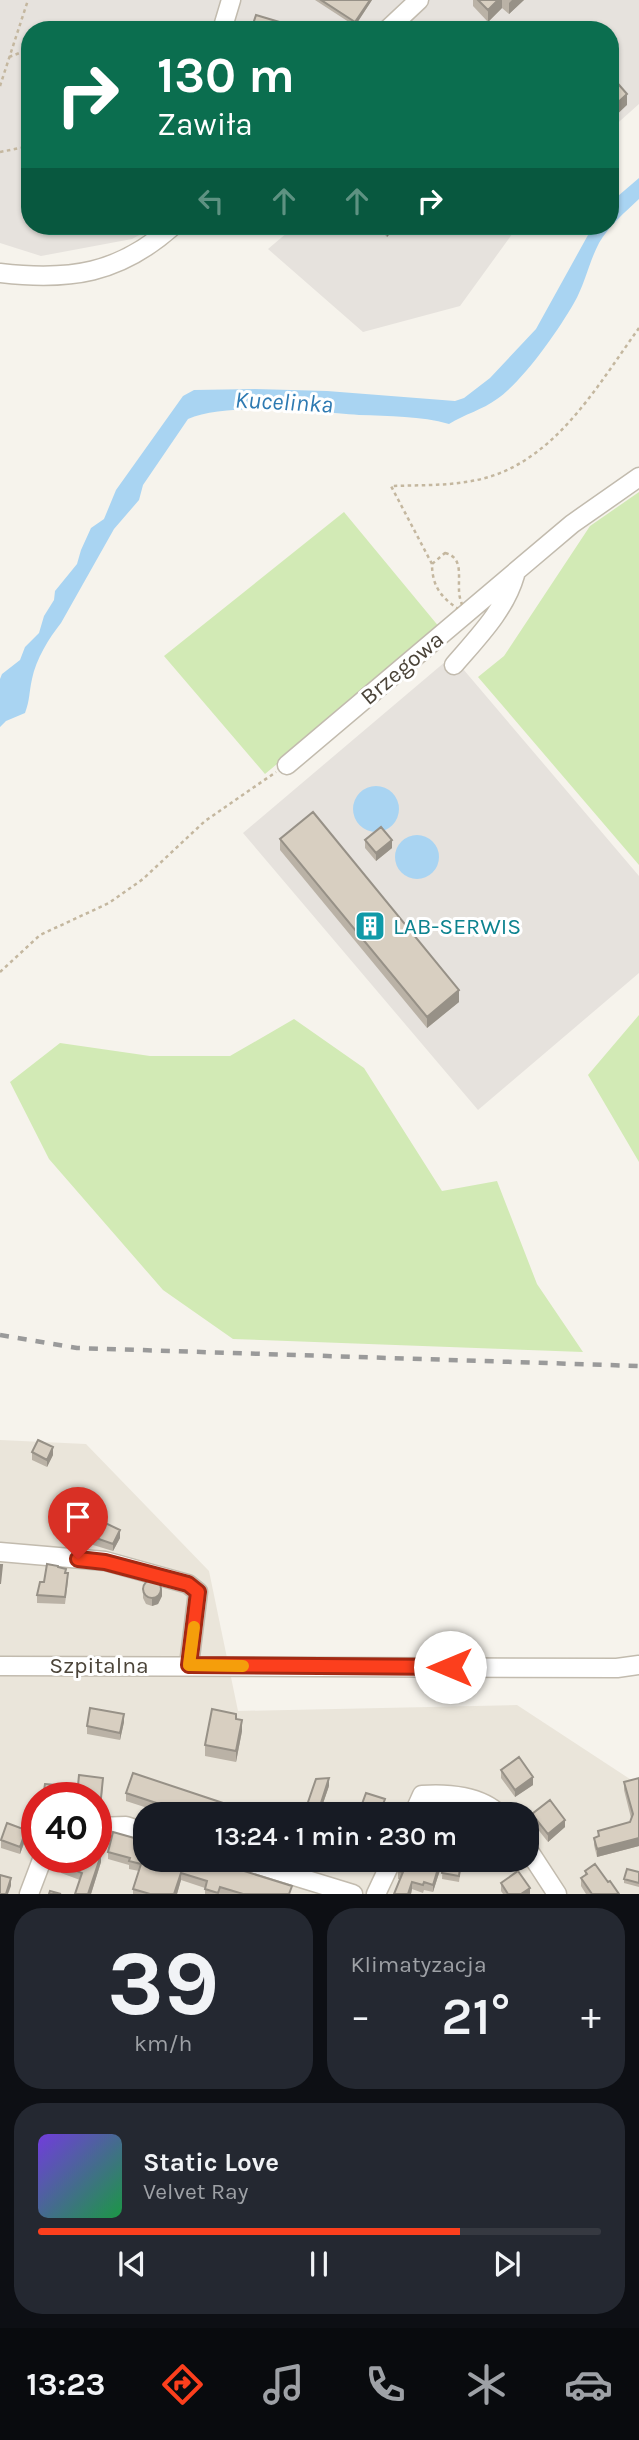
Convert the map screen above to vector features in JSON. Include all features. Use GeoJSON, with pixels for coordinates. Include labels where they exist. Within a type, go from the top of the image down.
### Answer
{"type":"FeatureCollection","features":[{"type":"Feature","properties":{"kind":"street"},"geometry":{"type":"LineString","coordinates":[[225,21],[231,0]]}},
{"type":"Feature","properties":{"kind":"street"},"geometry":{"type":"LineString","coordinates":[[397,21],[419,0]]}},
{"type":"Feature","properties":{"kind":"street"},"geometry":{"type":"LineString","coordinates":[[0,273],[36,277],[85,274],[131,257],[161,235]]}},
{"type":"Feature","properties":{"kind":"street","name":"Brzegowa"},"geometry":{"type":"LineString","coordinates":[[287,765],[572,524],[639,477]]}},
{"type":"Feature","properties":{"kind":"street","name":"Brzegowa"},"geometry":{"type":"LineString","coordinates":[[454,666],[496,615],[512,587],[516,572]]}},
{"type":"Feature","properties":{"kind":"street"},"geometry":{"type":"LineString","coordinates":[[0,1552],[105,1562],[188,1584],[198,1592],[189,1665]]}},
{"type":"Feature","properties":{"kind":"street","name":"Szpitalna"},"geometry":{"type":"LineString","coordinates":[[0,1665],[617,1668],[639,1665]]}},
{"type":"Feature","properties":{"kind":"street","name":"Szpitalna"},"geometry":{"type":"LineString","coordinates":[[617,1668],[639,1674]]}},
{"type":"Feature","properties":{"kind":"street"},"geometry":{"type":"LineString","coordinates":[[419,1802],[422,1795],[449,1793],[479,1802]]}},
{"type":"Feature","properties":{"kind":"street"},"geometry":{"type":"LineString","coordinates":[[112,1826],[133,1828]]}},
{"type":"Feature","properties":{"kind":"street"},"geometry":{"type":"LineString","coordinates":[[539,1866],[556,1894]]}},
{"type":"Feature","properties":{"kind":"street"},"geometry":{"type":"LineString","coordinates":[[282,1872],[354,1894]]}},
{"type":"Feature","properties":{"kind":"street"},"geometry":{"type":"LineString","coordinates":[[376,1894],[386,1872]]}},
{"type":"Feature","properties":{"kind":"street"},"geometry":{"type":"LineString","coordinates":[[29,1894],[37,1873]]}},
{"type":"Feature","properties":{"kind":"path"},"geometry":{"type":"LineString","coordinates":[[0,86],[28,0]]}},
{"type":"Feature","properties":{"kind":"path"},"geometry":{"type":"LineString","coordinates":[[9,57],[21,52]]}},
{"type":"Feature","properties":{"kind":"path"},"geometry":{"type":"LineString","coordinates":[[0,152],[21,148]]}},
{"type":"Feature","properties":{"kind":"path"},"geometry":{"type":"LineString","coordinates":[[466,614],[451,605],[438,591],[433,581],[432,564],[391,486],[478,480],[501,473],[525,460],[553,440],[574,417],[639,328]]}},
{"type":"Feature","properties":{"kind":"path"},"geometry":{"type":"LineString","coordinates":[[432,564],[444,553],[452,555],[457,561],[460,597],[466,614]]}},
{"type":"Feature","properties":{"kind":"path"},"geometry":{"type":"LineString","coordinates":[[0,972],[40,935],[109,904],[132,887],[205,821],[287,765]]}},
{"type":"Feature","properties":{"kind":"shaded area"},"geometry":{"type":"Polygon","coordinates":[[[0,0],[639,0],[639,104],[619,122],[619,21],[21,21],[21,235],[139,235],[132,239],[41,256],[0,243],[0,0]]]}},
{"type":"Feature","properties":{"kind":"shaded area"},"geometry":{"type":"Polygon","coordinates":[[[284,235],[511,235],[460,306],[363,332],[268,249],[284,235]]]}},
{"type":"Feature","properties":{"kind":"shaded area","name":"LAB-SERWIS"},"geometry":{"type":"Polygon","coordinates":[[[452,656],[639,876],[639,973],[478,1110],[243,833],[452,656]]]}},
{"type":"Feature","properties":{"kind":"shaded area"},"geometry":{"type":"Polygon","coordinates":[[[0,1440],[86,1444],[209,1571],[238,1711],[517,1705],[639,1785],[639,1894],[0,1894],[0,1440]]]}},
{"type":"Feature","properties":{"kind":"green space"},"geometry":{"type":"Polygon","coordinates":[[[639,492],[639,865],[478,677],[504,656],[590,526],[639,492]]]}},
{"type":"Feature","properties":{"kind":"green space"},"geometry":{"type":"Polygon","coordinates":[[[344,512],[440,628],[265,774],[164,656],[344,512]]]}},
{"type":"Feature","properties":{"kind":"green space"},"geometry":{"type":"Polygon","coordinates":[[[639,1015],[639,1162],[588,1075],[639,1015]]]}},
{"type":"Feature","properties":{"kind":"green space"},"geometry":{"type":"Polygon","coordinates":[[[294,1019],[364,1068],[442,1191],[497,1181],[537,1284],[583,1352],[233,1339],[163,1290],[49,1159],[10,1082],[60,1043],[150,1056],[230,1056],[294,1019]]]}},
{"type":"Feature","properties":{"kind":"water"},"geometry":{"type":"Polygon","coordinates":[[[639,178],[639,199],[619,218],[619,195],[639,178]]]}},
{"type":"Feature","properties":{"kind":"water","name":"Kucelinka"},"geometry":{"type":"Polygon","coordinates":[[[588,235],[605,235],[592,258],[578,296],[539,355],[497,399],[449,424],[405,417],[271,409],[225,411],[188,419],[143,485],[139,500],[114,529],[44,649],[34,671],[25,713],[6,721],[0,727],[2,674],[20,660],[25,647],[39,633],[44,616],[54,600],[55,591],[77,564],[91,528],[104,519],[116,490],[183,396],[194,390],[255,389],[327,391],[455,401],[464,398],[490,378],[536,329],[588,235]]]}},
{"type":"Feature","properties":{"kind":"water"},"geometry":{"type":"Polygon","coordinates":[[[376,786],[392,793],[399,809],[392,825],[376,832],[360,825],[353,809],[360,793],[376,786]]]}},
{"type":"Feature","properties":{"kind":"water"},"geometry":{"type":"Polygon","coordinates":[[[417,835],[432,842],[439,857],[432,872],[417,879],[402,872],[395,857],[402,842],[417,835]]]}},
{"type":"Feature","properties":{"kind":"building"},"geometry":{"type":"Polygon","coordinates":[[[321,0],[370,0],[353,21],[321,0]]]}},
{"type":"Feature","properties":{"kind":"building"},"geometry":{"type":"Polygon","coordinates":[[[478,0],[498,0],[488,10],[478,0]]]}},
{"type":"Feature","properties":{"kind":"building"},"geometry":{"type":"Polygon","coordinates":[[[256,15],[276,21],[254,21],[256,15]]]}},
{"type":"Feature","properties":{"kind":"building"},"geometry":{"type":"Polygon","coordinates":[[[619,85],[627,94],[619,102],[619,85]]]}},
{"type":"Feature","properties":{"kind":"building","name":"LAB-SERWIS"},"geometry":{"type":"Polygon","coordinates":[[[313,812],[459,990],[427,1017],[280,839],[313,812]]]}},
{"type":"Feature","properties":{"kind":"building"},"geometry":{"type":"Polygon","coordinates":[[[381,827],[392,840],[376,853],[365,840],[381,827]]]}},
{"type":"Feature","properties":{"kind":"building"},"geometry":{"type":"Polygon","coordinates":[[[38,1440],[53,1447],[47,1460],[32,1452],[38,1440]]]}},
{"type":"Feature","properties":{"kind":"building"},"geometry":{"type":"Polygon","coordinates":[[[64,1512],[82,1514],[81,1531],[62,1529],[64,1512]]]}},
{"type":"Feature","properties":{"kind":"building"},"geometry":{"type":"Polygon","coordinates":[[[101,1521],[120,1530],[113,1544],[93,1537],[101,1521]]]}},
{"type":"Feature","properties":{"kind":"building"},"geometry":{"type":"Polygon","coordinates":[[[47,1564],[66,1569],[65,1573],[68,1573],[65,1597],[37,1595],[40,1582],[44,1582],[47,1564]]]}},
{"type":"Feature","properties":{"kind":"building"},"geometry":{"type":"Polygon","coordinates":[[[152,1580],[158,1583],[161,1589],[158,1595],[152,1598],[146,1595],[143,1589],[146,1583],[152,1580]]]}},
{"type":"Feature","properties":{"kind":"building"},"geometry":{"type":"Polygon","coordinates":[[[90,1708],[124,1714],[120,1733],[87,1726],[90,1708]]]}},
{"type":"Feature","properties":{"kind":"building"},"geometry":{"type":"Polygon","coordinates":[[[212,1709],[236,1714],[236,1719],[242,1720],[236,1751],[205,1745],[212,1709]]]}},
{"type":"Feature","properties":{"kind":"building"},"geometry":{"type":"Polygon","coordinates":[[[519,1757],[533,1777],[515,1790],[501,1770],[519,1757]]]}},
{"type":"Feature","properties":{"kind":"building"},"geometry":{"type":"Polygon","coordinates":[[[133,1773],[220,1802],[153,1802],[126,1793],[133,1773]]]}},
{"type":"Feature","properties":{"kind":"building"},"geometry":{"type":"Polygon","coordinates":[[[79,1775],[103,1778],[103,1782],[78,1782],[79,1775]]]}},
{"type":"Feature","properties":{"kind":"building"},"geometry":{"type":"Polygon","coordinates":[[[329,1778],[321,1802],[308,1802],[316,1779],[329,1778]]]}},
{"type":"Feature","properties":{"kind":"building"},"geometry":{"type":"Polygon","coordinates":[[[639,1778],[639,1838],[597,1849],[594,1838],[599,1836],[598,1831],[630,1822],[633,1814],[624,1782],[639,1778]]]}},
{"type":"Feature","properties":{"kind":"building"},"geometry":{"type":"Polygon","coordinates":[[[366,1793],[385,1799],[384,1802],[363,1802],[366,1793]]]}},
{"type":"Feature","properties":{"kind":"building"},"geometry":{"type":"Polygon","coordinates":[[[550,1800],[565,1820],[548,1834],[539,1823],[539,1809],[550,1800]]]}},
{"type":"Feature","properties":{"kind":"building"},"geometry":{"type":"Polygon","coordinates":[[[7,1823],[21,1828],[20,1847],[1,1840],[7,1823]]]}},
{"type":"Feature","properties":{"kind":"building"},"geometry":{"type":"Polygon","coordinates":[[[113,1832],[133,1838],[133,1862],[129,1861],[130,1858],[112,1853],[113,1832]]]}},
{"type":"Feature","properties":{"kind":"building"},"geometry":{"type":"Polygon","coordinates":[[[595,1864],[619,1894],[592,1894],[581,1878],[587,1874],[585,1871],[595,1864]]]}},
{"type":"Feature","properties":{"kind":"building"},"geometry":{"type":"Polygon","coordinates":[[[627,1869],[639,1872],[639,1883],[624,1879],[627,1869]]]}},
{"type":"Feature","properties":{"kind":"building"},"geometry":{"type":"Polygon","coordinates":[[[138,1872],[247,1872],[292,1886],[289,1894],[243,1894],[220,1887],[218,1893],[205,1889],[207,1881],[181,1873],[174,1894],[150,1894],[133,1889],[138,1872]]]}},
{"type":"Feature","properties":{"kind":"building"},"geometry":{"type":"Polygon","coordinates":[[[403,1872],[437,1872],[433,1885],[412,1882],[408,1894],[394,1894],[403,1872]]]}},
{"type":"Feature","properties":{"kind":"building"},"geometry":{"type":"Polygon","coordinates":[[[442,1872],[460,1872],[459,1876],[442,1872]]]}},
{"type":"Feature","properties":{"kind":"building"},"geometry":{"type":"Polygon","coordinates":[[[519,1872],[530,1888],[521,1894],[508,1894],[501,1883],[519,1872]]]}},
{"type":"Feature","properties":{"kind":"building"},"geometry":{"type":"Polygon","coordinates":[[[82,1873],[95,1873],[88,1894],[75,1894],[82,1873]]]}},
{"type":"Feature","properties":{"kind":"building"},"geometry":{"type":"Polygon","coordinates":[[[0,1875],[11,1878],[6,1894],[0,1894],[0,1875]]]}},
{"type":"Feature","properties":{"kind":"railway"},"geometry":{"type":"LineString","coordinates":[[0,1335],[77,1348],[639,1366]]}},
{"type":"Feature","properties":{"kind":"slow traffic"},"geometry":{"type":"LineString","coordinates":[[194,1627],[189,1665],[243,1666]]}},
{"type":"Feature","properties":{"kind":"place","name":"LAB-SERWIS"},"geometry":{"type":"Point","coordinates":[370,926]}},
{"type":"Feature","properties":{"kind":"route"},"geometry":{"type":"LineString","coordinates":[[78,1559],[105,1562],[188,1584],[198,1592],[189,1665],[450,1667]]}}]}
